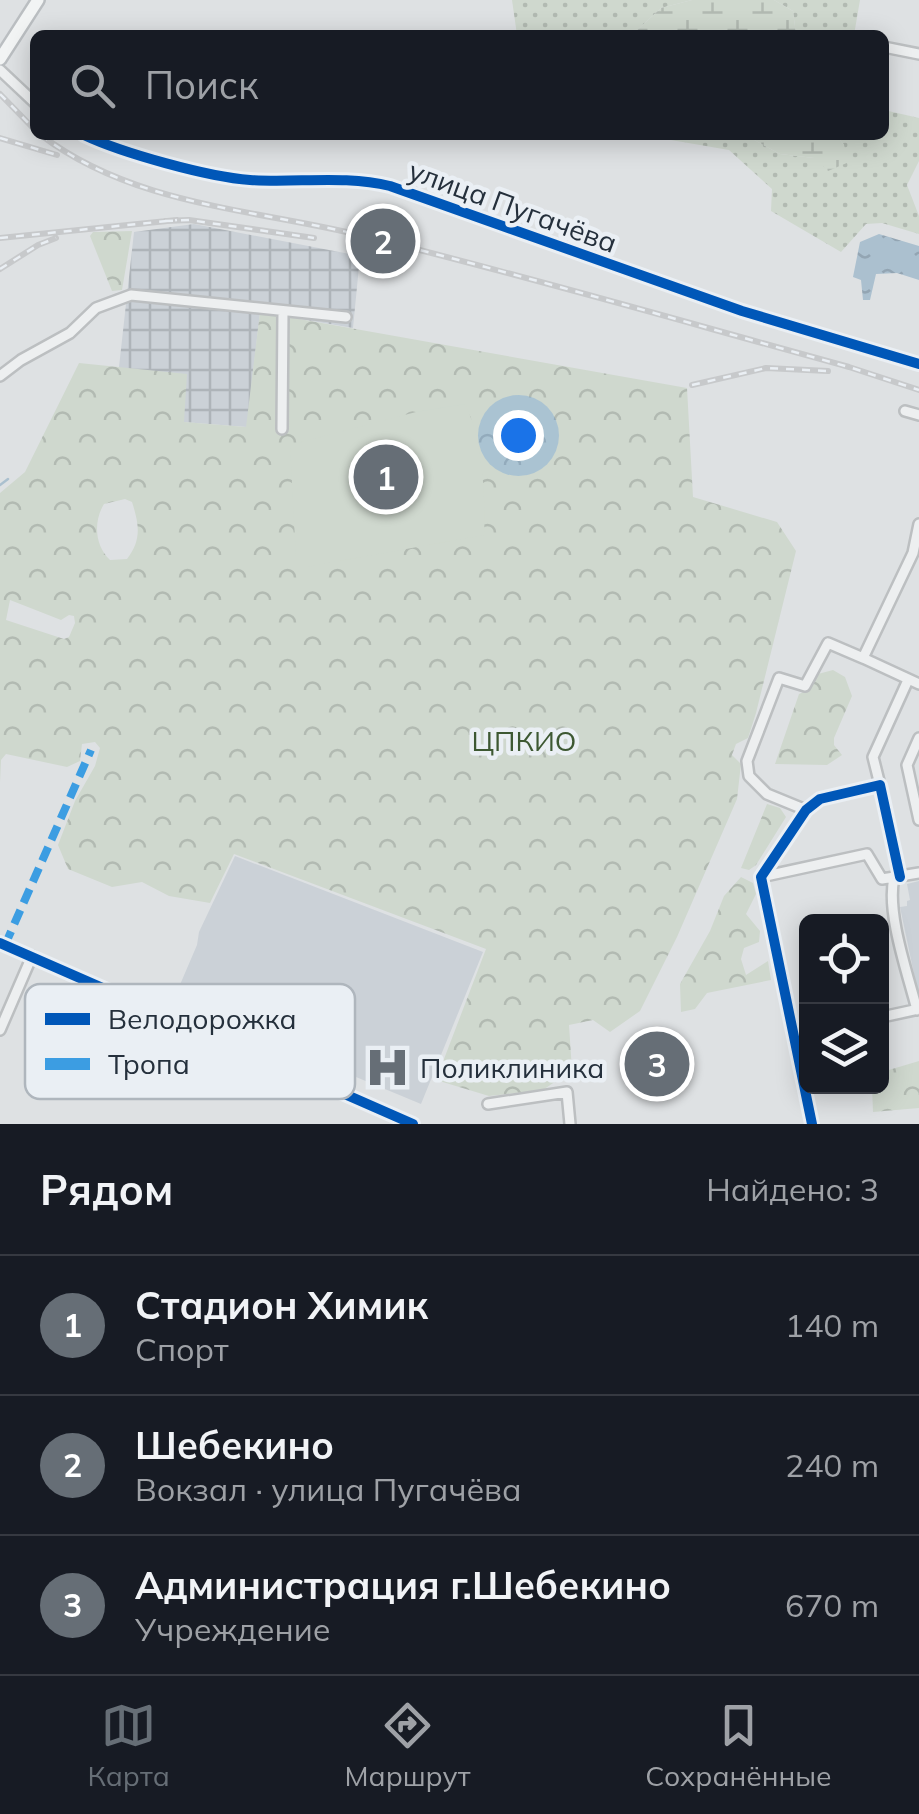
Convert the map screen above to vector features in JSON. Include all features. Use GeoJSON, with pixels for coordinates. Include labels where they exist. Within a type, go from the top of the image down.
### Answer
{"type":"FeatureCollection","features":[{"type":"Feature","properties":{"kind":"main road"},"geometry":{"type":"LineString","coordinates":[[0,59],[38,0]]}},
{"type":"Feature","properties":{"kind":"street"},"geometry":{"type":"LineString","coordinates":[[889,48],[919,54]]}},
{"type":"Feature","properties":{"kind":"street"},"geometry":{"type":"LineString","coordinates":[[0,70],[30,98]]}},
{"type":"Feature","properties":{"kind":"street","name":"улица Пугачёва"},"geometry":{"type":"LineString","coordinates":[[99,140],[244,180],[366,180],[390,186],[742,311],[919,364]]}},
{"type":"Feature","properties":{"kind":"street"},"geometry":{"type":"LineString","coordinates":[[0,376],[70,333],[96,308],[132,294],[346,317]]}},
{"type":"Feature","properties":{"kind":"street"},"geometry":{"type":"LineString","coordinates":[[282,429],[283,311]]}},
{"type":"Feature","properties":{"kind":"street"},"geometry":{"type":"LineString","coordinates":[[905,411],[919,415]]}},
{"type":"Feature","properties":{"kind":"street"},"geometry":{"type":"LineString","coordinates":[[863,658],[913,553],[919,524]]}},
{"type":"Feature","properties":{"kind":"street"},"geometry":{"type":"LineString","coordinates":[[806,810],[767,794],[749,776],[747,760],[779,678],[805,686],[828,643],[919,684]]}},
{"type":"Feature","properties":{"kind":"street"},"geometry":{"type":"LineString","coordinates":[[889,1015],[918,1009],[895,916],[891,889],[897,878],[873,758],[908,680]]}},
{"type":"Feature","properties":{"kind":"street"},"geometry":{"type":"LineString","coordinates":[[919,738],[908,765],[919,820]]}},
{"type":"Feature","properties":{"kind":"street"},"geometry":{"type":"LineString","coordinates":[[799,1045],[761,877],[806,810],[820,799],[880,785]]}},
{"type":"Feature","properties":{"kind":"street"},"geometry":{"type":"LineString","coordinates":[[761,877],[867,854],[882,879],[919,873]]}},
{"type":"Feature","properties":{"kind":"street"},"geometry":{"type":"LineString","coordinates":[[0,943],[96,984]]}},
{"type":"Feature","properties":{"kind":"street"},"geometry":{"type":"LineString","coordinates":[[0,1030],[32,956]]}},
{"type":"Feature","properties":{"kind":"street"},"geometry":{"type":"LineString","coordinates":[[488,1104],[567,1092],[570,1124]]}},
{"type":"Feature","properties":{"kind":"street"},"geometry":{"type":"LineString","coordinates":[[808,1094],[812,1124]]}},
{"type":"Feature","properties":{"kind":"street"},"geometry":{"type":"LineString","coordinates":[[355,1098],[413,1124]]}},
{"type":"Feature","properties":{"kind":"shaded area"},"geometry":{"type":"Polygon","coordinates":[[[194,224],[360,256],[353,328],[260,312],[247,427],[183,422],[119,367],[134,232],[194,224]]]}},
{"type":"Feature","properties":{"kind":"shaded area"},"geometry":{"type":"Polygon","coordinates":[[[235,856],[483,952],[421,1104],[355,1077],[355,984],[180,984],[199,932],[235,856]]]}},
{"type":"Feature","properties":{"kind":"shaded area"},"geometry":{"type":"Polygon","coordinates":[[[919,881],[918,993],[900,907],[907,906],[910,900],[907,884],[919,881]]]}},
{"type":"Feature","properties":{"kind":"green space"},"geometry":{"type":"Polygon","coordinates":[[[512,0],[692,0],[661,8],[637,30],[516,30],[512,0]]]}},
{"type":"Feature","properties":{"kind":"green space"},"geometry":{"type":"Polygon","coordinates":[[[692,0],[774,0],[793,11],[795,30],[637,30],[661,8],[692,0]]]}},
{"type":"Feature","properties":{"kind":"green space"},"geometry":{"type":"Polygon","coordinates":[[[774,0],[860,0],[855,30],[795,30],[793,11],[774,0]]]}},
{"type":"Feature","properties":{"kind":"green space"},"geometry":{"type":"Polygon","coordinates":[[[889,111],[919,118],[919,161],[907,185],[919,216],[919,234],[882,223],[866,224],[841,252],[771,211],[772,189],[729,150],[671,140],[754,140],[780,154],[814,158],[844,145],[840,140],[889,140],[889,111]]]}},
{"type":"Feature","properties":{"kind":"green space"},"geometry":{"type":"Polygon","coordinates":[[[754,140],[840,140],[849,162],[828,171],[814,158],[780,154],[754,140]]]}},
{"type":"Feature","properties":{"kind":"green space"},"geometry":{"type":"Polygon","coordinates":[[[132,231],[122,290],[112,291],[90,236],[93,232],[132,231]]]}},
{"type":"Feature","properties":{"kind":"green space","name":"ЦПКИО"},"geometry":{"type":"Polygon","coordinates":[[[260,312],[687,388],[693,497],[777,522],[796,551],[756,713],[748,738],[736,744],[732,755],[741,764],[737,799],[677,937],[640,1011],[610,1032],[593,1020],[569,1025],[572,1070],[543,1090],[489,1096],[436,1080],[486,949],[234,854],[210,903],[169,896],[142,882],[112,887],[68,869],[58,845],[75,801],[95,766],[100,748],[95,742],[82,744],[80,761],[67,767],[6,754],[1,760],[0,783],[0,493],[25,472],[79,363],[187,374],[184,422],[246,427],[260,312]],[[125,499],[104,504],[98,518],[99,541],[110,560],[127,559],[137,538],[132,502],[125,499]],[[10,600],[6,620],[64,639],[69,637],[74,616],[61,620],[10,600]]]}},
{"type":"Feature","properties":{"kind":"green space"},"geometry":{"type":"Polygon","coordinates":[[[465,404],[482,468],[484,535],[306,567],[296,558],[290,445],[416,412],[465,404]]]}},
{"type":"Feature","properties":{"kind":"green space"},"geometry":{"type":"Polygon","coordinates":[[[833,670],[845,677],[852,696],[834,738],[842,755],[827,765],[775,764],[799,694],[808,690],[818,674],[833,670]]]}},
{"type":"Feature","properties":{"kind":"green space"},"geometry":{"type":"Polygon","coordinates":[[[767,804],[780,808],[786,817],[756,865],[749,870],[741,868],[767,804]]]}},
{"type":"Feature","properties":{"kind":"green space"},"geometry":{"type":"Polygon","coordinates":[[[741,877],[753,883],[756,894],[746,914],[760,931],[759,942],[744,948],[741,959],[746,975],[768,961],[771,980],[707,993],[695,1009],[681,1012],[680,984],[710,931],[724,896],[741,877]]]}},
{"type":"Feature","properties":{"kind":"green space"},"geometry":{"type":"Polygon","coordinates":[[[919,1061],[919,1108],[873,1112],[872,1094],[889,1094],[889,1070],[919,1061]]]}},
{"type":"Feature","properties":{"kind":"water"},"geometry":{"type":"Polygon","coordinates":[[[879,234],[919,246],[919,280],[897,273],[876,274],[870,300],[863,300],[861,280],[853,277],[860,242],[879,234]]]}},
{"type":"Feature","properties":{"kind":"waterway"},"geometry":{"type":"LineString","coordinates":[[0,485],[8,479]]}},
{"type":"Feature","properties":{"kind":"railway"},"geometry":{"type":"LineString","coordinates":[[0,94],[30,125]]}},
{"type":"Feature","properties":{"kind":"railway"},"geometry":{"type":"LineString","coordinates":[[0,138],[57,155]]}},
{"type":"Feature","properties":{"kind":"railway"},"geometry":{"type":"LineString","coordinates":[[48,140],[77,159],[155,191],[486,267],[919,390]]}},
{"type":"Feature","properties":{"kind":"railway"},"geometry":{"type":"LineString","coordinates":[[0,238],[177,220]]}},
{"type":"Feature","properties":{"kind":"railway"},"geometry":{"type":"LineString","coordinates":[[165,221],[189,220],[314,238]]}},
{"type":"Feature","properties":{"kind":"railway"},"geometry":{"type":"LineString","coordinates":[[0,269],[56,238]]}},
{"type":"Feature","properties":{"kind":"railway"},"geometry":{"type":"LineString","coordinates":[[692,385],[766,368],[828,371]]}},
{"type":"Feature","properties":{"kind":"marked path"},"geometry":{"type":"LineString","coordinates":[[5,945],[91,750]]}},
{"type":"Feature","properties":{"kind":"cycle path"},"geometry":{"type":"LineString","coordinates":[[97,140],[166,163],[232,178],[356,181],[390,186],[742,311],[919,364]]}},
{"type":"Feature","properties":{"kind":"cycle path"},"geometry":{"type":"LineString","coordinates":[[812,1124],[761,877],[806,810],[820,799],[880,785],[900,877]]}},
{"type":"Feature","properties":{"kind":"cycle path"},"geometry":{"type":"LineString","coordinates":[[0,943],[94,984]]}},
{"type":"Feature","properties":{"kind":"cycle path"},"geometry":{"type":"LineString","coordinates":[[355,1099],[413,1124]]}},
{"type":"Feature","properties":{"kind":"place","name":"Шебекино"},"geometry":{"type":"Point","coordinates":[383,241]}},
{"type":"Feature","properties":{"kind":"place","name":"Стадион Химик"},"geometry":{"type":"Point","coordinates":[386,477]}},
{"type":"Feature","properties":{"kind":"place","name":"Администрация г.Шебекино"},"geometry":{"type":"Point","coordinates":[657,1064]}},
{"type":"Feature","properties":{"kind":"place","name":"Поликлиника"},"geometry":{"type":"Point","coordinates":[387,1067]}}]}
